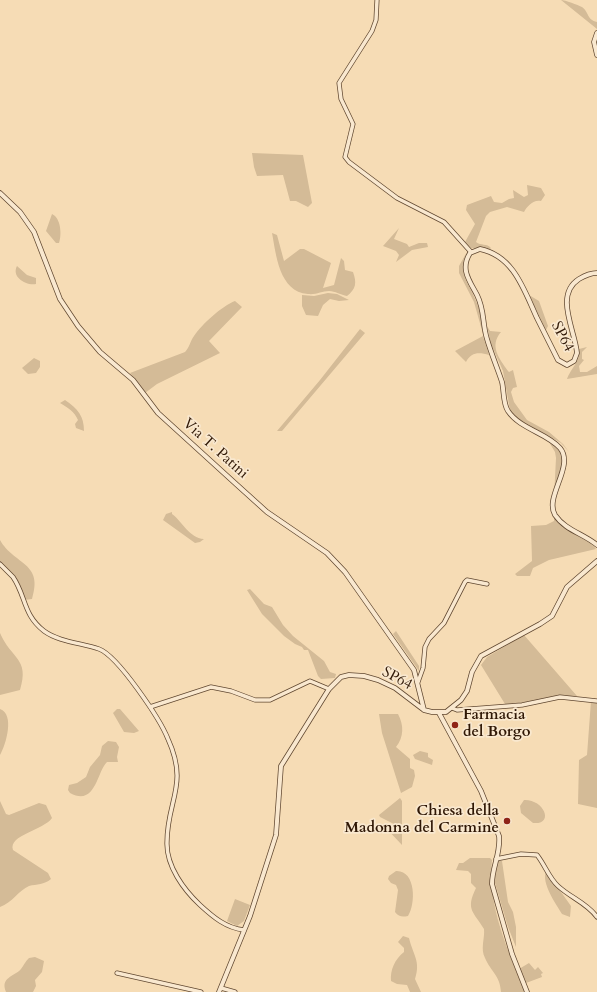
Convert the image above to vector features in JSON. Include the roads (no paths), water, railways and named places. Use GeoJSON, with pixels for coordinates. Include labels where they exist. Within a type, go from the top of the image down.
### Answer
{"type":"FeatureCollection","features":[{"type":"Feature","properties":{"kind":"street"},"geometry":{"type":"LineString","coordinates":[[377,0],[376,20],[372,31],[339,83],[342,99],[353,124],[345,157],[349,162],[397,198],[450,227],[471,252],[466,259],[466,274],[482,307],[486,337],[502,382],[508,411],[517,420],[561,449],[564,463],[552,503],[554,514],[566,526],[597,545]]}},
{"type":"Feature","properties":{"kind":"street"},"geometry":{"type":"LineString","coordinates":[[597,33],[594,42],[597,55]]}},
{"type":"Feature","properties":{"kind":"street","name":"Via T. Patini"},"geometry":{"type":"LineString","coordinates":[[0,193],[20,212],[34,232],[60,299],[78,326],[100,352],[132,380],[158,413],[267,512],[316,545],[345,572],[414,670],[424,710]]}},
{"type":"Feature","properties":{"kind":"street","name":"SP64"},"geometry":{"type":"LineString","coordinates":[[471,252],[480,249],[485,250],[504,260],[519,277],[558,360],[567,365],[574,361],[577,353],[566,297],[571,287],[577,281],[597,273]]}},
{"type":"Feature","properties":{"kind":"street"},"geometry":{"type":"LineString","coordinates":[[527,992],[512,954],[492,884],[492,872],[500,844],[496,828],[481,791],[439,713],[452,708],[467,692],[472,672],[481,656],[552,616],[568,586],[597,561]]}},
{"type":"Feature","properties":{"kind":"street"},"geometry":{"type":"LineString","coordinates":[[0,564],[13,578],[26,610],[36,624],[46,632],[67,640],[99,649],[109,655],[150,706],[168,739],[178,776],[167,843],[169,859],[177,875],[194,899],[208,912],[225,924],[234,929],[244,930]]}},
{"type":"Feature","properties":{"kind":"street"},"geometry":{"type":"LineString","coordinates":[[418,682],[423,668],[425,647],[429,639],[444,623],[465,582],[467,580],[487,584]]}},
{"type":"Feature","properties":{"kind":"street","name":"SP64"},"geometry":{"type":"LineString","coordinates":[[220,990],[244,930],[276,835],[281,766],[329,689],[341,677],[349,675],[378,680],[395,688],[424,710],[439,713]]}},
{"type":"Feature","properties":{"kind":"street"},"geometry":{"type":"LineString","coordinates":[[150,706],[211,687],[232,691],[255,700],[270,700],[310,681],[329,689]]}},
{"type":"Feature","properties":{"kind":"street"},"geometry":{"type":"LineString","coordinates":[[452,708],[457,710],[522,705],[560,697],[597,701]]}},
{"type":"Feature","properties":{"kind":"street"},"geometry":{"type":"LineString","coordinates":[[496,859],[521,854],[537,856],[556,884],[568,894],[587,905],[597,917]]}},
{"type":"Feature","properties":{"kind":"street"},"geometry":{"type":"LineString","coordinates":[[117,973],[201,992]]}},
{"type":"Feature","properties":{"kind":"street"},"geometry":{"type":"LineString","coordinates":[[220,990],[235,992]]}},
{"type":"Feature","properties":{"kind":"place","name":"Farmacia del Borgo"},"geometry":{"type":"Point","coordinates":[455,725]}},
{"type":"Feature","properties":{"kind":"place","name":"Chiesa della Madonna del Carmine"},"geometry":{"type":"Point","coordinates":[507,821]}}]}
